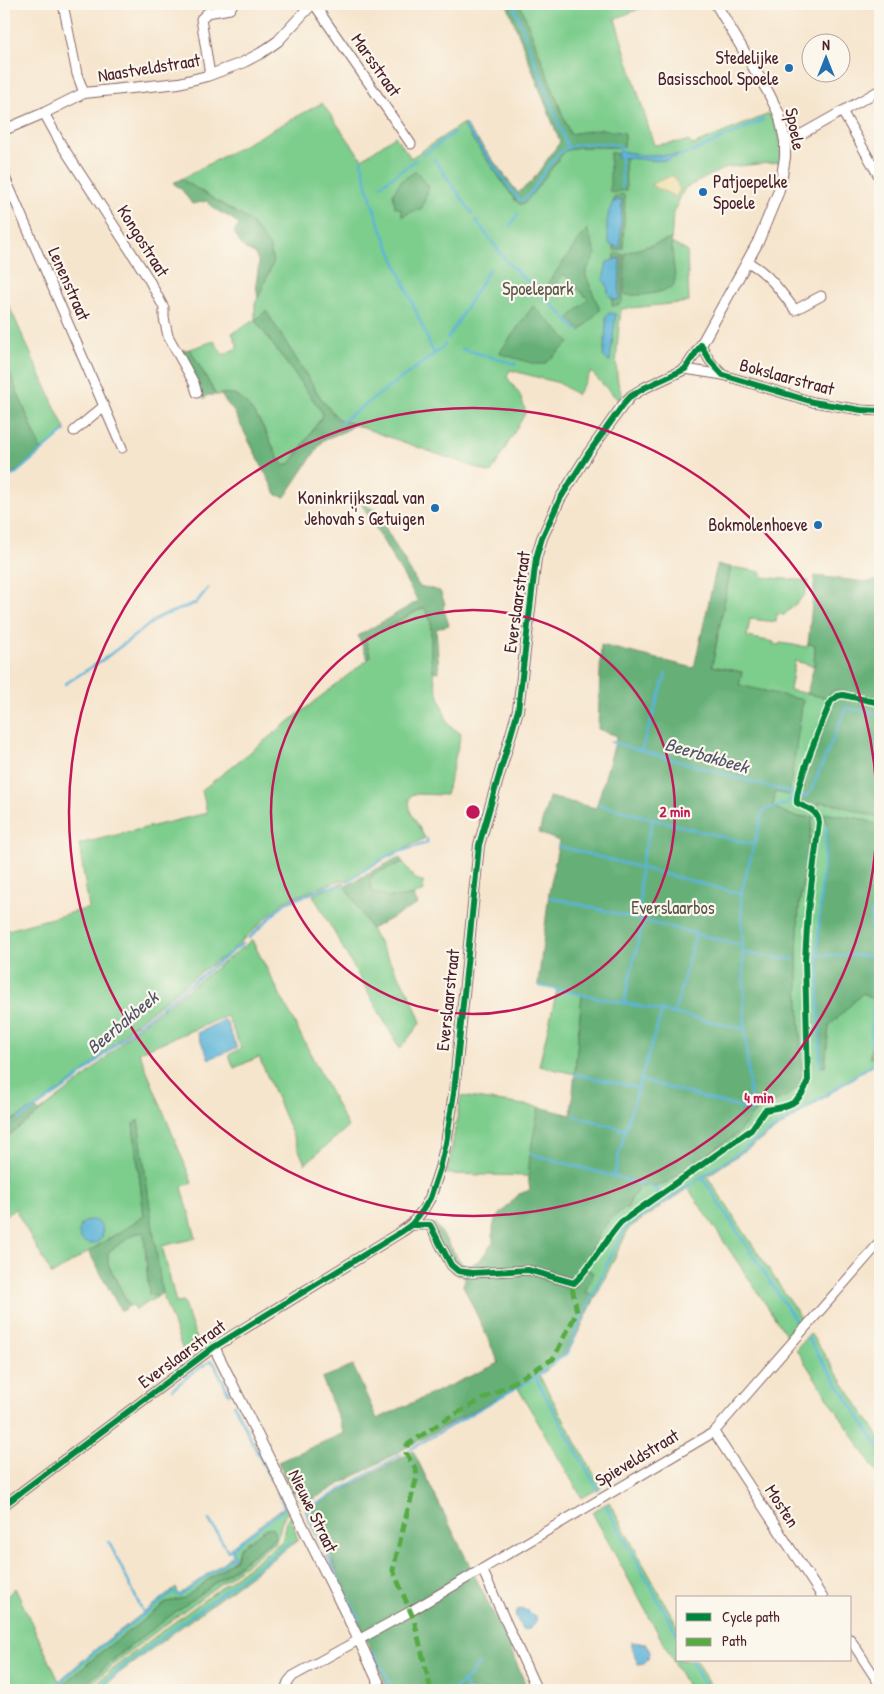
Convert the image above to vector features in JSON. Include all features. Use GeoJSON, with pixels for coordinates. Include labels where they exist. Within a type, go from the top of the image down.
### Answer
{"type":"FeatureCollection","features":[{"type":"Feature","properties":{"kind":"street"},"geometry":{"type":"LineString","coordinates":[[63,4],[77,74],[84,93]]}},
{"type":"Feature","properties":{"kind":"street"},"geometry":{"type":"LineString","coordinates":[[210,75],[201,19],[207,13],[230,9],[233,4]]}},
{"type":"Feature","properties":{"kind":"street","name":"Naastveldstraat"},"geometry":{"type":"LineString","coordinates":[[4,130],[84,93],[179,83],[210,75],[242,63],[278,41],[313,4]]}},
{"type":"Feature","properties":{"kind":"street","name":"Marsstraat"},"geometry":{"type":"LineString","coordinates":[[313,4],[411,144]]}},
{"type":"Feature","properties":{"kind":"street","name":"Spoele"},"geometry":{"type":"LineString","coordinates":[[701,345],[758,242],[780,188],[784,166],[784,141],[774,103],[716,4]]}},
{"type":"Feature","properties":{"kind":"street"},"geometry":{"type":"LineString","coordinates":[[784,141],[800,136],[880,90]]}},
{"type":"Feature","properties":{"kind":"street"},"geometry":{"type":"LineString","coordinates":[[842,111],[880,178]]}},
{"type":"Feature","properties":{"kind":"street","name":"Kongostraat"},"geometry":{"type":"LineString","coordinates":[[44,113],[148,278],[164,308],[168,336],[194,383],[197,393]]}},
{"type":"Feature","properties":{"kind":"street","name":"Lenenstraat"},"geometry":{"type":"LineString","coordinates":[[4,175],[122,448]]}},
{"type":"Feature","properties":{"kind":"street"},"geometry":{"type":"LineString","coordinates":[[748,262],[756,266],[795,310],[821,296]]}},
{"type":"Feature","properties":{"kind":"street"},"geometry":{"type":"LineString","coordinates":[[685,369],[701,345]]}},
{"type":"Feature","properties":{"kind":"street","name":"Bokslaarstraat"},"geometry":{"type":"LineString","coordinates":[[701,345],[710,361],[723,375]]}},
{"type":"Feature","properties":{"kind":"street","name":"Bokslaarstraat"},"geometry":{"type":"LineString","coordinates":[[685,369],[723,375],[813,402],[861,410],[880,410]]}},
{"type":"Feature","properties":{"kind":"street","name":"Everslaarstraat"},"geometry":{"type":"LineString","coordinates":[[4,1505],[214,1347],[401,1232],[423,1210],[430,1198],[440,1168],[449,1126],[479,844],[518,710],[538,551],[542,538],[560,499],[588,454],[626,400],[644,388],[685,369]]}},
{"type":"Feature","properties":{"kind":"street"},"geometry":{"type":"LineString","coordinates":[[74,431],[104,406]]}},
{"type":"Feature","properties":{"kind":"street"},"geometry":{"type":"LineString","coordinates":[[423,1210],[451,1264],[458,1270],[472,1273],[528,1270],[574,1283]]}},
{"type":"Feature","properties":{"kind":"street"},"geometry":{"type":"LineString","coordinates":[[410,1225],[430,1225]]}},
{"type":"Feature","properties":{"kind":"street","name":"Spieveldstraat"},"geometry":{"type":"LineString","coordinates":[[284,1690],[293,1676],[358,1638],[411,1611],[714,1432],[880,1242]]}},
{"type":"Feature","properties":{"kind":"street","name":"Nieuwe Straat"},"geometry":{"type":"LineString","coordinates":[[214,1347],[382,1690]]}},
{"type":"Feature","properties":{"kind":"street","name":"Mosten"},"geometry":{"type":"LineString","coordinates":[[714,1432],[822,1596]]}},
{"type":"Feature","properties":{"kind":"street"},"geometry":{"type":"LineString","coordinates":[[482,1569],[536,1690]]}},
{"type":"Feature","properties":{"kind":"street"},"geometry":{"type":"LineString","coordinates":[[852,1642],[880,1685]]}},
{"type":"Feature","properties":{"kind":"green space"},"geometry":{"type":"Polygon","coordinates":[[[507,4],[520,4],[570,134],[602,129],[625,133],[624,147],[578,147],[565,151],[524,204],[519,204],[516,201],[462,124],[465,124],[518,193],[532,181],[560,142],[507,4]]]}},
{"type":"Feature","properties":{"kind":"green space","name":"Spoelepark"},"geometry":{"type":"Polygon","coordinates":[[[520,4],[639,4],[641,8],[615,19],[654,145],[688,141],[693,145],[769,114],[773,119],[776,119],[780,140],[780,162],[727,167],[685,188],[673,213],[671,243],[687,251],[689,302],[621,309],[617,378],[623,395],[618,400],[591,372],[577,395],[559,383],[510,370],[507,377],[520,395],[526,412],[491,473],[338,419],[322,400],[266,311],[255,320],[255,304],[273,263],[250,221],[181,179],[322,103],[362,159],[395,136],[411,158],[462,124],[516,201],[524,204],[565,150],[578,147],[624,147],[602,129],[570,134],[520,4]]]}},
{"type":"Feature","properties":{"kind":"green space"},"geometry":{"type":"Polygon","coordinates":[[[610,152],[616,154],[619,158],[625,157],[626,190],[611,193],[610,191],[610,152]]]}},
{"type":"Feature","properties":{"kind":"green space"},"geometry":{"type":"Polygon","coordinates":[[[416,171],[429,187],[422,208],[402,216],[401,209],[395,207],[393,193],[401,181],[416,171]]]}},
{"type":"Feature","properties":{"kind":"green space"},"geometry":{"type":"Polygon","coordinates":[[[181,179],[250,221],[270,247],[273,263],[258,298],[256,284],[259,263],[255,254],[244,248],[234,232],[239,225],[215,209],[207,201],[192,204],[182,190],[173,183],[181,179]]]}},
{"type":"Feature","properties":{"kind":"green space"},"geometry":{"type":"Polygon","coordinates":[[[623,194],[625,198],[623,249],[615,251],[613,246],[618,247],[622,199],[613,202],[615,196],[623,194]]]}},
{"type":"Feature","properties":{"kind":"green space"},"geometry":{"type":"Polygon","coordinates":[[[587,229],[596,254],[586,271],[586,276],[600,310],[580,331],[569,318],[588,299],[564,274],[547,296],[542,291],[587,229]]]}},
{"type":"Feature","properties":{"kind":"green space"},"geometry":{"type":"Polygon","coordinates":[[[671,239],[675,279],[673,287],[649,294],[624,295],[625,253],[671,239]]]}},
{"type":"Feature","properties":{"kind":"green space"},"geometry":{"type":"Polygon","coordinates":[[[615,254],[623,254],[622,302],[612,306],[612,299],[616,300],[620,258],[614,259],[615,254]]]}},
{"type":"Feature","properties":{"kind":"green space"},"geometry":{"type":"Polygon","coordinates":[[[4,295],[65,429],[42,452],[4,359],[4,295]]]}},
{"type":"Feature","properties":{"kind":"green space"},"geometry":{"type":"Polygon","coordinates":[[[533,306],[569,341],[544,364],[535,364],[501,354],[500,352],[533,306]]]}},
{"type":"Feature","properties":{"kind":"green space"},"geometry":{"type":"Polygon","coordinates":[[[266,311],[322,400],[338,419],[355,424],[345,431],[323,440],[285,497],[277,495],[275,492],[234,412],[220,394],[230,394],[240,398],[249,406],[284,466],[291,463],[321,418],[322,412],[255,320],[266,311]]]}},
{"type":"Feature","properties":{"kind":"green space"},"geometry":{"type":"Polygon","coordinates":[[[255,320],[322,412],[321,418],[291,463],[284,467],[256,416],[239,400],[229,396],[216,395],[190,349],[214,341],[223,355],[238,347],[232,333],[255,320]]]}},
{"type":"Feature","properties":{"kind":"green space"},"geometry":{"type":"Polygon","coordinates":[[[190,349],[216,395],[208,395],[204,399],[179,351],[190,349]]]}},
{"type":"Feature","properties":{"kind":"green space"},"geometry":{"type":"Polygon","coordinates":[[[4,359],[42,452],[4,480],[4,359]]]}},
{"type":"Feature","properties":{"kind":"green space"},"geometry":{"type":"Polygon","coordinates":[[[361,503],[375,510],[419,586],[440,591],[445,604],[443,607],[449,625],[436,629],[439,672],[433,671],[431,621],[424,607],[365,639],[371,657],[368,659],[358,636],[418,601],[361,503]]]}},
{"type":"Feature","properties":{"kind":"green space","name":"Everslaarbos"},"geometry":{"type":"Polygon","coordinates":[[[717,565],[731,567],[712,666],[742,672],[739,685],[803,700],[789,795],[775,792],[773,807],[795,817],[813,817],[799,906],[797,955],[802,1075],[799,1086],[787,1096],[758,1109],[737,1134],[663,1185],[641,1187],[632,1197],[628,1207],[619,1212],[605,1225],[592,1249],[586,1268],[593,1273],[585,1292],[596,1296],[569,1351],[546,1371],[304,1504],[288,1484],[278,1462],[344,1433],[322,1378],[353,1366],[377,1419],[499,1363],[463,1285],[466,1277],[457,1275],[450,1269],[427,1228],[435,1223],[462,1264],[470,1266],[481,1259],[493,1242],[495,1220],[519,1194],[530,1190],[530,1160],[539,1107],[571,1115],[582,994],[538,985],[549,893],[559,841],[539,833],[549,797],[596,808],[617,736],[598,729],[601,645],[694,668],[717,565]]]}},
{"type":"Feature","properties":{"kind":"green space"},"geometry":{"type":"Polygon","coordinates":[[[731,567],[762,572],[762,577],[809,581],[804,596],[784,615],[777,614],[776,622],[750,619],[747,637],[774,642],[773,644],[779,645],[780,643],[807,647],[808,644],[815,645],[814,666],[795,661],[790,690],[827,698],[832,691],[837,690],[880,699],[880,706],[842,697],[815,749],[799,801],[818,808],[819,802],[835,804],[880,818],[880,826],[862,819],[836,815],[827,826],[818,945],[820,1066],[825,1067],[829,1026],[863,992],[873,1000],[870,1058],[880,1052],[880,1060],[707,1176],[801,1318],[787,1336],[688,1188],[629,1228],[596,1296],[585,1292],[593,1273],[586,1268],[600,1233],[605,1225],[628,1207],[632,1197],[641,1187],[663,1185],[737,1134],[758,1109],[774,1103],[799,1086],[802,1075],[797,955],[799,906],[813,817],[795,817],[773,807],[775,792],[789,795],[739,685],[742,672],[712,666],[731,567]]]}},
{"type":"Feature","properties":{"kind":"green space"},"geometry":{"type":"Polygon","coordinates":[[[815,576],[868,582],[880,580],[880,699],[837,690],[832,691],[828,698],[807,694],[814,666],[815,645],[808,644],[815,576]]]}},
{"type":"Feature","properties":{"kind":"green space"},"geometry":{"type":"Polygon","coordinates":[[[425,607],[431,621],[431,658],[436,687],[448,724],[461,734],[446,795],[412,794],[409,799],[410,811],[425,838],[343,882],[341,880],[284,901],[229,953],[205,969],[130,1028],[76,1079],[34,1108],[4,1125],[4,931],[89,908],[79,844],[207,813],[202,790],[371,657],[365,639],[425,607]]]}},
{"type":"Feature","properties":{"kind":"green space"},"geometry":{"type":"Polygon","coordinates":[[[842,697],[880,706],[880,818],[835,804],[819,802],[818,808],[799,801],[815,749],[836,700],[842,697]]]}},
{"type":"Feature","properties":{"kind":"green space"},"geometry":{"type":"Polygon","coordinates":[[[823,813],[862,819],[880,826],[880,1052],[870,1059],[873,1000],[863,993],[829,1026],[825,1067],[820,1066],[818,945],[827,826],[823,813]]]}},
{"type":"Feature","properties":{"kind":"green space"},"geometry":{"type":"Polygon","coordinates":[[[399,857],[403,862],[374,874],[369,881],[372,891],[392,897],[413,895],[418,904],[371,929],[345,886],[399,857]]]}},
{"type":"Feature","properties":{"kind":"green space"},"geometry":{"type":"Polygon","coordinates":[[[403,862],[414,878],[423,882],[424,891],[398,898],[372,892],[369,880],[374,874],[403,862]]]}},
{"type":"Feature","properties":{"kind":"green space"},"geometry":{"type":"Polygon","coordinates":[[[343,882],[410,995],[421,1022],[400,1049],[313,895],[343,882]]]}},
{"type":"Feature","properties":{"kind":"green space"},"geometry":{"type":"Polygon","coordinates":[[[252,940],[348,1127],[305,1164],[259,1057],[234,1068],[229,1055],[241,1048],[227,1016],[139,1052],[192,1182],[182,1187],[196,1238],[162,1246],[176,1303],[183,1302],[200,1347],[186,1359],[159,1281],[138,1121],[133,1124],[144,1216],[52,1275],[15,1209],[4,1216],[4,1139],[85,1077],[134,1031],[252,940]]]}},
{"type":"Feature","properties":{"kind":"green space"},"geometry":{"type":"Polygon","coordinates":[[[557,990],[582,994],[575,1074],[539,1066],[557,990]]]}},
{"type":"Feature","properties":{"kind":"green space"},"geometry":{"type":"Polygon","coordinates":[[[461,1096],[539,1107],[529,1176],[447,1174],[461,1096]]]}},
{"type":"Feature","properties":{"kind":"green space"},"geometry":{"type":"Polygon","coordinates":[[[34,1108],[40,1112],[4,1139],[4,1125],[34,1108]]]}},
{"type":"Feature","properties":{"kind":"green space"},"geometry":{"type":"Polygon","coordinates":[[[138,1120],[162,1293],[157,1297],[149,1294],[144,1232],[134,1234],[108,1252],[108,1264],[129,1306],[121,1311],[89,1252],[144,1216],[133,1124],[138,1120]]]}},
{"type":"Feature","properties":{"kind":"green space"},"geometry":{"type":"Polygon","coordinates":[[[144,1232],[149,1294],[157,1297],[135,1310],[133,1305],[129,1306],[108,1264],[108,1252],[134,1234],[144,1232]]]}},
{"type":"Feature","properties":{"kind":"green space"},"geometry":{"type":"Polygon","coordinates":[[[810,1333],[880,1438],[880,1477],[796,1349],[810,1333]]]}},
{"type":"Feature","properties":{"kind":"green space"},"geometry":{"type":"Polygon","coordinates":[[[539,1375],[601,1487],[582,1498],[518,1388],[539,1375]]]}},
{"type":"Feature","properties":{"kind":"green space"},"geometry":{"type":"Polygon","coordinates":[[[413,1451],[506,1639],[528,1690],[388,1690],[310,1509],[413,1451]]]}},
{"type":"Feature","properties":{"kind":"green space"},"geometry":{"type":"Polygon","coordinates":[[[609,1502],[676,1623],[676,1662],[697,1662],[712,1690],[689,1690],[592,1512],[609,1502]]]}},
{"type":"Feature","properties":{"kind":"green space"},"geometry":{"type":"Polygon","coordinates":[[[285,1506],[288,1513],[273,1544],[125,1655],[84,1690],[79,1690],[150,1631],[275,1538],[275,1532],[267,1528],[240,1547],[236,1558],[184,1598],[167,1602],[100,1653],[58,1690],[4,1690],[4,1599],[15,1588],[59,1681],[97,1648],[176,1588],[179,1595],[233,1555],[230,1548],[285,1506]]]}},
{"type":"Feature","properties":{"kind":"green space"},"geometry":{"type":"Polygon","coordinates":[[[290,1515],[298,1540],[118,1674],[101,1690],[88,1690],[124,1660],[281,1542],[286,1521],[290,1515]]]}},
{"type":"Feature","properties":{"kind":"green space"},"geometry":{"type":"Polygon","coordinates":[[[272,1527],[275,1531],[275,1538],[122,1652],[79,1690],[58,1690],[100,1653],[167,1602],[184,1598],[236,1559],[239,1548],[267,1528],[272,1527]]]}},
{"type":"Feature","properties":{"kind":"sand"},"geometry":{"type":"Polygon","coordinates":[[[673,175],[680,189],[676,197],[650,185],[673,175]]]}},
{"type":"Feature","properties":{"kind":"water"},"geometry":{"type":"Polygon","coordinates":[[[620,151],[643,155],[680,155],[658,161],[619,158],[616,154],[620,151]]]}},
{"type":"Feature","properties":{"kind":"water"},"geometry":{"type":"Polygon","coordinates":[[[622,199],[620,248],[610,245],[607,235],[607,223],[613,202],[622,199]]]}},
{"type":"Feature","properties":{"kind":"water"},"geometry":{"type":"Polygon","coordinates":[[[620,258],[619,299],[616,300],[609,296],[606,283],[603,280],[607,262],[620,258]]]}},
{"type":"Feature","properties":{"kind":"water"},"geometry":{"type":"Polygon","coordinates":[[[609,313],[616,314],[610,361],[608,361],[603,356],[606,316],[609,313]]]}},
{"type":"Feature","properties":{"kind":"water"},"geometry":{"type":"Polygon","coordinates":[[[224,1020],[237,1048],[209,1059],[197,1033],[224,1020]]]}},
{"type":"Feature","properties":{"kind":"water"},"geometry":{"type":"Polygon","coordinates":[[[91,1220],[99,1224],[103,1232],[99,1240],[91,1244],[83,1240],[79,1232],[83,1224],[91,1220]]]}},
{"type":"Feature","properties":{"kind":"water"},"geometry":{"type":"Polygon","coordinates":[[[519,1609],[529,1611],[537,1619],[531,1628],[522,1630],[515,1614],[519,1609]]]}},
{"type":"Feature","properties":{"kind":"water"},"geometry":{"type":"Polygon","coordinates":[[[632,1642],[646,1644],[650,1652],[649,1658],[644,1663],[638,1664],[632,1648],[632,1642]]]}},
{"type":"Feature","properties":{"kind":"waterway"},"geometry":{"type":"LineString","coordinates":[[513,4],[568,148]]}},
{"type":"Feature","properties":{"kind":"waterway"},"geometry":{"type":"LineString","coordinates":[[678,156],[692,152],[763,120]]}},
{"type":"Feature","properties":{"kind":"waterway"},"geometry":{"type":"LineString","coordinates":[[465,126],[520,200],[524,200],[528,196],[562,151],[582,144],[621,146],[622,188]]}},
{"type":"Feature","properties":{"kind":"waterway"},"geometry":{"type":"LineString","coordinates":[[423,155],[454,133]]}},
{"type":"Feature","properties":{"kind":"waterway"},"geometry":{"type":"LineString","coordinates":[[434,159],[472,213]]}},
{"type":"Feature","properties":{"kind":"waterway"},"geometry":{"type":"LineString","coordinates":[[381,185],[416,160]]}},
{"type":"Feature","properties":{"kind":"waterway"},"geometry":{"type":"LineString","coordinates":[[361,161],[380,226],[434,354]]}},
{"type":"Feature","properties":{"kind":"waterway"},"geometry":{"type":"LineString","coordinates":[[510,226],[518,214]]}},
{"type":"Feature","properties":{"kind":"waterway"},"geometry":{"type":"LineString","coordinates":[[476,220],[507,262],[538,291]]}},
{"type":"Feature","properties":{"kind":"waterway"},"geometry":{"type":"LineString","coordinates":[[448,338],[490,268]]}},
{"type":"Feature","properties":{"kind":"waterway"},"geometry":{"type":"LineString","coordinates":[[542,295],[563,315]]}},
{"type":"Feature","properties":{"kind":"waterway"},"geometry":{"type":"LineString","coordinates":[[565,318],[577,330]]}},
{"type":"Feature","properties":{"kind":"waterway"},"geometry":{"type":"LineString","coordinates":[[340,423],[440,350],[445,344]]}},
{"type":"Feature","properties":{"kind":"waterway"},"geometry":{"type":"LineString","coordinates":[[462,349],[516,364]]}},
{"type":"Feature","properties":{"kind":"waterway"},"geometry":{"type":"LineString","coordinates":[[4,480],[15,474],[65,431]]}},
{"type":"Feature","properties":{"kind":"waterway"},"geometry":{"type":"LineString","coordinates":[[65,684],[104,659],[159,617],[196,603],[208,588]]}},
{"type":"Feature","properties":{"kind":"waterway"},"geometry":{"type":"LineString","coordinates":[[641,751],[666,674]]}},
{"type":"Feature","properties":{"kind":"waterway","name":"Beerbakbeek"},"geometry":{"type":"LineString","coordinates":[[799,795],[804,797],[810,793],[846,708],[880,714]]}},
{"type":"Feature","properties":{"kind":"waterway"},"geometry":{"type":"LineString","coordinates":[[611,742],[795,794],[787,804],[763,810],[754,845],[653,819],[640,867],[640,902],[643,920],[624,1003],[662,1011],[625,1130],[614,1176]]}},
{"type":"Feature","properties":{"kind":"waterway"},"geometry":{"type":"LineString","coordinates":[[597,804],[653,819]]}},
{"type":"Feature","properties":{"kind":"waterway"},"geometry":{"type":"LineString","coordinates":[[820,1066],[818,945],[827,826]]}},
{"type":"Feature","properties":{"kind":"waterway","name":"Beerbakbeek"},"geometry":{"type":"LineString","coordinates":[[348,881],[386,856],[427,843],[427,839]]}},
{"type":"Feature","properties":{"kind":"waterway"},"geometry":{"type":"LineString","coordinates":[[642,1080],[751,1111],[745,1029],[741,894],[754,845]]}},
{"type":"Feature","properties":{"kind":"waterway"},"geometry":{"type":"LineString","coordinates":[[558,846],[741,894]]}},
{"type":"Feature","properties":{"kind":"waterway"},"geometry":{"type":"LineString","coordinates":[[871,1046],[873,1000],[871,920],[880,861]]}},
{"type":"Feature","properties":{"kind":"waterway","name":"Beerbakbeek"},"geometry":{"type":"LineString","coordinates":[[249,938],[285,903],[325,888],[341,885]]}},
{"type":"Feature","properties":{"kind":"waterway"},"geometry":{"type":"LineString","coordinates":[[550,897],[744,946]]}},
{"type":"Feature","properties":{"kind":"waterway"},"geometry":{"type":"LineString","coordinates":[[674,1014],[696,934]]}},
{"type":"Feature","properties":{"kind":"waterway","name":"Beerbakbeek"},"geometry":{"type":"LineString","coordinates":[[19,1119],[72,1083],[133,1029],[242,944]]}},
{"type":"Feature","properties":{"kind":"waterway"},"geometry":{"type":"LineString","coordinates":[[744,953],[794,960]]}},
{"type":"Feature","properties":{"kind":"waterway"},"geometry":{"type":"LineString","coordinates":[[818,955],[871,956]]}},
{"type":"Feature","properties":{"kind":"waterway"},"geometry":{"type":"LineString","coordinates":[[540,986],[624,1003]]}},
{"type":"Feature","properties":{"kind":"waterway"},"geometry":{"type":"LineString","coordinates":[[662,1011],[745,1029]]}},
{"type":"Feature","properties":{"kind":"waterway"},"geometry":{"type":"LineString","coordinates":[[797,1323],[702,1177],[880,1059]]}},
{"type":"Feature","properties":{"kind":"waterway"},"geometry":{"type":"LineString","coordinates":[[575,1074],[639,1088]]}},
{"type":"Feature","properties":{"kind":"waterway"},"geometry":{"type":"LineString","coordinates":[[575,1116],[625,1130]]}},
{"type":"Feature","properties":{"kind":"waterway","name":"Beerbakbeek"},"geometry":{"type":"LineString","coordinates":[[4,1129],[12,1124]]}},
{"type":"Feature","properties":{"kind":"waterway"},"geometry":{"type":"LineString","coordinates":[[531,1154],[657,1188],[655,1195]]}},
{"type":"Feature","properties":{"kind":"waterway"},"geometry":{"type":"LineString","coordinates":[[598,1490],[535,1377],[566,1354],[626,1227],[702,1177]]}},
{"type":"Feature","properties":{"kind":"waterway"},"geometry":{"type":"LineString","coordinates":[[807,1337],[880,1449]]}},
{"type":"Feature","properties":{"kind":"waterway"},"geometry":{"type":"LineString","coordinates":[[173,1389],[192,1373],[211,1361],[214,1363],[229,1394]]}},
{"type":"Feature","properties":{"kind":"waterway"},"geometry":{"type":"LineString","coordinates":[[409,1450],[535,1377]]}},
{"type":"Feature","properties":{"kind":"waterway"},"geometry":{"type":"LineString","coordinates":[[234,1405],[271,1480]]}},
{"type":"Feature","properties":{"kind":"waterway"},"geometry":{"type":"LineString","coordinates":[[359,1619],[306,1510],[402,1454]]}},
{"type":"Feature","properties":{"kind":"waterway"},"geometry":{"type":"LineString","coordinates":[[51,1690],[98,1649],[174,1592],[180,1596],[234,1556],[232,1548],[285,1508],[276,1489]]}},
{"type":"Feature","properties":{"kind":"waterway"},"geometry":{"type":"LineString","coordinates":[[606,1506],[676,1632]]}},
{"type":"Feature","properties":{"kind":"waterway"},"geometry":{"type":"LineString","coordinates":[[209,1520],[228,1551],[232,1548]]}},
{"type":"Feature","properties":{"kind":"waterway"},"geometry":{"type":"LineString","coordinates":[[109,1542],[144,1614]]}},
{"type":"Feature","properties":{"kind":"waterway"},"geometry":{"type":"LineString","coordinates":[[96,1690],[124,1666],[290,1542]]}},
{"type":"Feature","properties":{"kind":"waterway"},"geometry":{"type":"LineString","coordinates":[[374,1651],[393,1690]]}},
{"type":"Feature","properties":{"kind":"waterway"},"geometry":{"type":"LineString","coordinates":[[692,1662],[707,1690]]}},
{"type":"Feature","properties":{"kind":"waterway"},"geometry":{"type":"LineString","coordinates":[[454,1690],[472,1674],[479,1663]]}},
{"type":"Feature","properties":{"kind":"waterway"},"geometry":{"type":"LineString","coordinates":[[463,1681],[467,1690]]}},
{"type":"Feature","properties":{"kind":"marked path"},"geometry":{"type":"LineString","coordinates":[[431,1690],[414,1620],[393,1570],[417,1477],[416,1469],[406,1453],[407,1445],[448,1418],[553,1359],[577,1312],[572,1287],[577,1281]]}},
{"type":"Feature","properties":{"kind":"cycle path"},"geometry":{"type":"LineString","coordinates":[[4,1505],[214,1347],[411,1225],[430,1198],[446,1143],[454,1093],[479,845],[518,710],[536,558],[542,538],[560,499],[588,454],[623,405],[631,396],[644,388],[685,369],[701,345],[710,361],[723,375],[813,402],[861,410],[880,411]]}},
{"type":"Feature","properties":{"kind":"cycle path"},"geometry":{"type":"LineString","coordinates":[[411,1225],[430,1225],[451,1265],[458,1271],[472,1273],[528,1270],[574,1283],[587,1269],[621,1222],[751,1130],[765,1110],[780,1108],[797,1100],[808,1080],[805,960],[808,912],[819,822],[814,812],[797,803],[797,795],[810,753],[831,701],[843,695],[880,703]]}},
{"type":"Feature","properties":{"kind":"place","name":"Stedelijke Basisschool Spoele"},"geometry":{"type":"Point","coordinates":[789,68]}},
{"type":"Feature","properties":{"kind":"place","name":"Patjoepelke Spoele"},"geometry":{"type":"Point","coordinates":[703,192]}},
{"type":"Feature","properties":{"kind":"place","name":"Koninkrijkszaal van Jehovah's Getuigen"},"geometry":{"type":"Point","coordinates":[435,508]}},
{"type":"Feature","properties":{"kind":"place","name":"Bokmolenhoeve"},"geometry":{"type":"Point","coordinates":[818,525]}}]}
